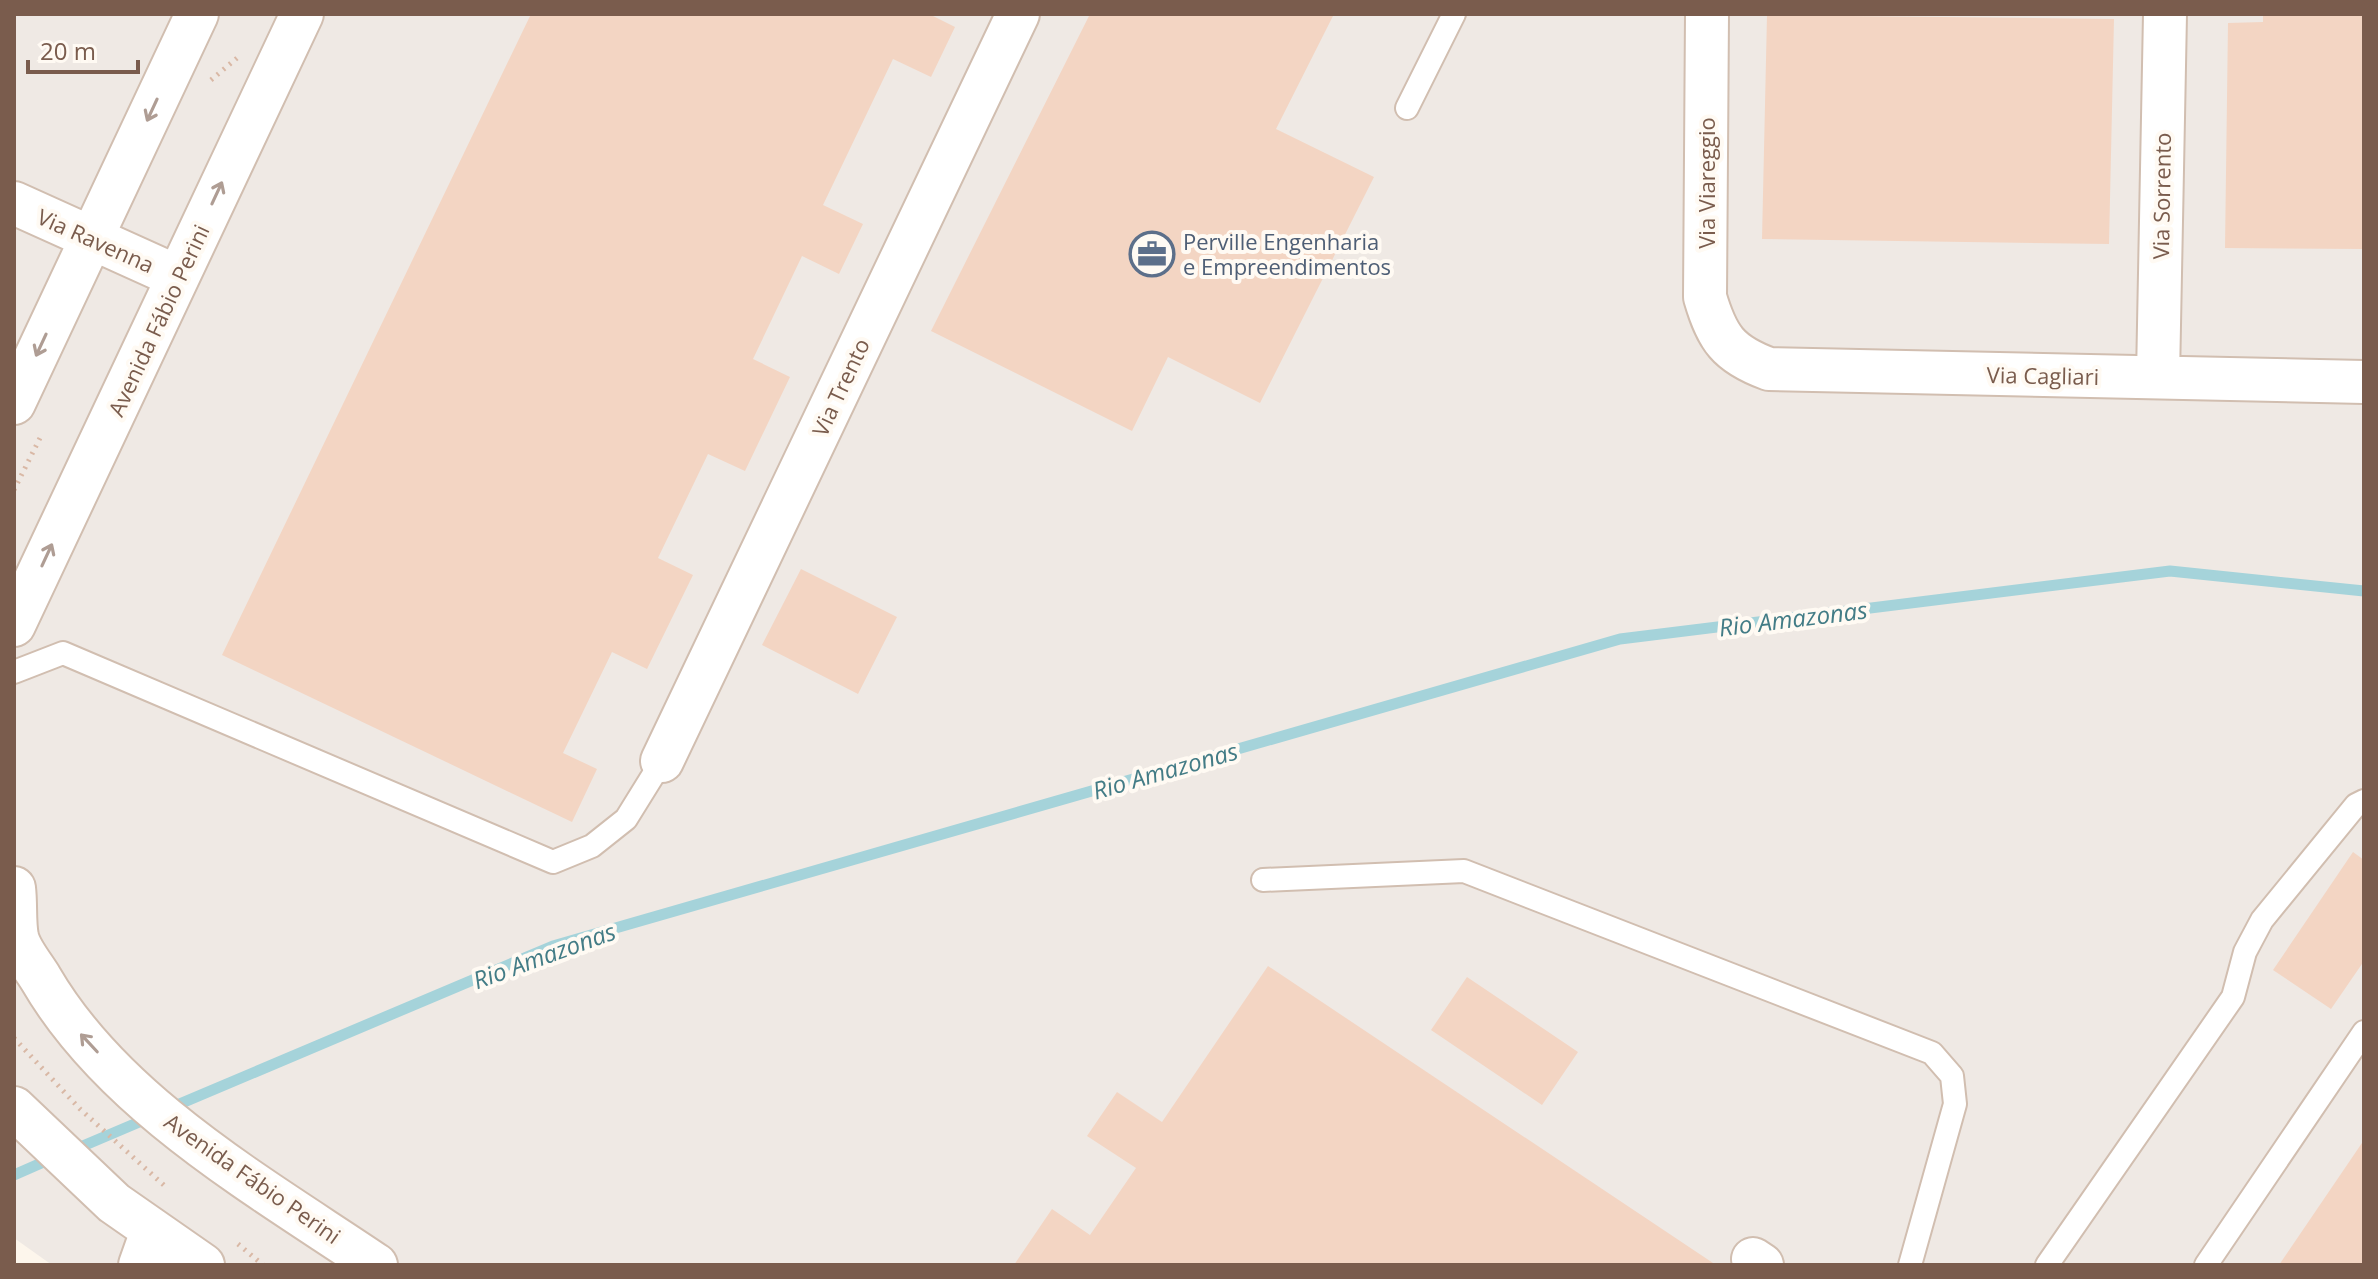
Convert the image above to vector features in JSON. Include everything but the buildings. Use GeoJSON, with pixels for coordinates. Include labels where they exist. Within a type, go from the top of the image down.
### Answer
{"type":"FeatureCollection","features":[{"type":"Feature","properties":{"kind":"street"},"geometry":{"type":"LineString","coordinates":[[14,403],[197,14]]}},
{"type":"Feature","properties":{"kind":"street","name":"Avenida Fábio Perini"},"geometry":{"type":"LineString","coordinates":[[14,625],[302,14]]}},
{"type":"Feature","properties":{"kind":"street","name":"Via Trento"},"geometry":{"type":"LineString","coordinates":[[662,761],[1018,14]]}},
{"type":"Feature","properties":{"kind":"street","name":"Via Viareggio"},"geometry":{"type":"LineString","coordinates":[[1707,14],[1705,297],[1713,324],[1727,347]]}},
{"type":"Feature","properties":{"kind":"street","name":"Via Sorrento"},"geometry":{"type":"LineString","coordinates":[[2158,377],[2165,14]]}},
{"type":"Feature","properties":{"kind":"street","name":"Via Ravenna"},"geometry":{"type":"LineString","coordinates":[[14,203],[178,277]]}},
{"type":"Feature","properties":{"kind":"street","name":"Via Cagliari"},"geometry":{"type":"LineString","coordinates":[[1727,347],[1745,360],[1769,369],[2364,382]]}},
{"type":"Feature","properties":{"kind":"street","name":"Avenida Fábio Perini"},"geometry":{"type":"LineString","coordinates":[[14,888],[16,941],[81,1035],[144,1099],[197,1144],[376,1265]]}},
{"type":"Feature","properties":{"kind":"street"},"geometry":{"type":"LineString","coordinates":[[14,1108],[91,1183],[146,1248],[203,1265]]}},
{"type":"Feature","properties":{"kind":"lane"},"geometry":{"type":"LineString","coordinates":[[1407,108],[1454,14]]}},
{"type":"Feature","properties":{"kind":"lane"},"geometry":{"type":"LineString","coordinates":[[14,672],[63,653],[553,862],[592,846],[626,819],[662,761]]}},
{"type":"Feature","properties":{"kind":"lane"},"geometry":{"type":"LineString","coordinates":[[2047,1265],[2233,997],[2245,952],[2262,920],[2356,805],[2364,801]]}},
{"type":"Feature","properties":{"kind":"lane"},"geometry":{"type":"LineString","coordinates":[[1263,880],[1464,871],[1932,1053],[1952,1076],[1955,1104],[1910,1265]]}},
{"type":"Feature","properties":{"kind":"lane"},"geometry":{"type":"LineString","coordinates":[[2206,1265],[2364,1032]]}},
{"type":"Feature","properties":{"kind":"path"},"geometry":{"type":"LineString","coordinates":[[14,1038],[80,1109],[162,1184]]}},
{"type":"Feature","properties":{"kind":"shaded area"},"geometry":{"type":"Polygon","coordinates":[[[14,14],[2364,14],[2364,1265],[52,1265],[14,1238],[14,14]]]}},
{"type":"Feature","properties":{"kind":"waterway","name":"Rio Amazonas"},"geometry":{"type":"LineString","coordinates":[[170,1108],[553,946],[1620,639],[2170,571],[2364,591]]}},
{"type":"Feature","properties":{"kind":"waterway","name":"Rio Amazonas"},"geometry":{"type":"LineString","coordinates":[[71,1151],[151,1117]]}},
{"type":"Feature","properties":{"kind":"waterway","name":"Rio Amazonas"},"geometry":{"type":"LineString","coordinates":[[14,1175],[55,1157]]}},
{"type":"Feature","properties":{"kind":"place","name":"Perville Engenharia e Empreendimentos"},"geometry":{"type":"Point","coordinates":[1152,254]}}]}
